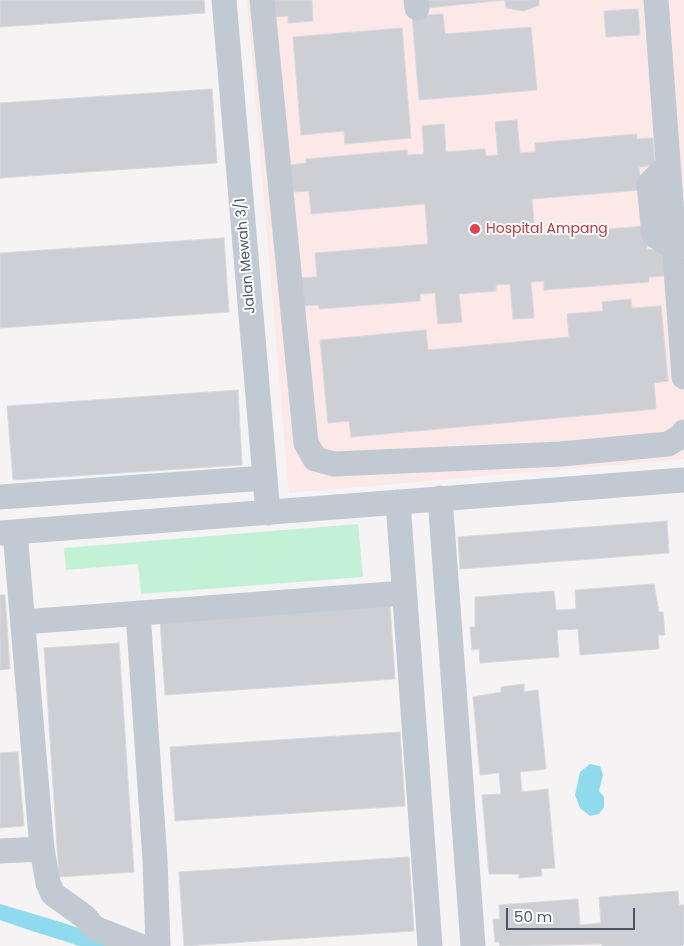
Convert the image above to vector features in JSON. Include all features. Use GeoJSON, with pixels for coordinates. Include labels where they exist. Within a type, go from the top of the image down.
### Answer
{"type":"FeatureCollection","features":[{"type":"Feature","properties":{"kind":"street","name":"Jalan Mewah 3/1"},"geometry":{"type":"LineString","coordinates":[[224,0],[268,513]]}},
{"type":"Feature","properties":{"kind":"street"},"geometry":{"type":"LineString","coordinates":[[262,0],[306,442],[315,459],[334,464],[561,454],[668,444],[683,435],[684,432]]}},
{"type":"Feature","properties":{"kind":"street"},"geometry":{"type":"LineString","coordinates":[[656,0],[668,165],[679,246],[684,377]]}},
{"type":"Feature","properties":{"kind":"street"},"geometry":{"type":"LineString","coordinates":[[561,454],[563,489]]}},
{"type":"Feature","properties":{"kind":"street"},"geometry":{"type":"LineString","coordinates":[[0,497],[265,478]]}},
{"type":"Feature","properties":{"kind":"street"},"geometry":{"type":"LineString","coordinates":[[140,946],[90,937],[85,917],[53,894],[48,883],[42,848],[23,622],[9,566],[8,533],[684,480]]}},
{"type":"Feature","properties":{"kind":"street"},"geometry":{"type":"LineString","coordinates":[[440,498],[473,946]]}},
{"type":"Feature","properties":{"kind":"street"},"geometry":{"type":"LineString","coordinates":[[398,502],[430,946]]}},
{"type":"Feature","properties":{"kind":"street"},"geometry":{"type":"LineString","coordinates":[[23,622],[404,593]]}},
{"type":"Feature","properties":{"kind":"street"},"geometry":{"type":"LineString","coordinates":[[138,613],[155,860],[158,946]]}},
{"type":"Feature","properties":{"kind":"street"},"geometry":{"type":"LineString","coordinates":[[0,851],[42,848]]}},
{"type":"Feature","properties":{"kind":"shaded area","name":"Hospital Ampang"},"geometry":{"type":"Polygon","coordinates":[[[247,0],[684,0],[684,459],[289,493],[247,0]]]}},
{"type":"Feature","properties":{"kind":"green space"},"geometry":{"type":"Polygon","coordinates":[[[358,524],[363,577],[141,594],[138,564],[66,570],[64,548],[358,524]]]}},
{"type":"Feature","properties":{"kind":"water"},"geometry":{"type":"Polygon","coordinates":[[[590,764],[600,766],[603,775],[599,791],[604,797],[604,807],[599,814],[590,816],[580,808],[575,795],[580,772],[590,764]]]}},
{"type":"Feature","properties":{"kind":"water"},"geometry":{"type":"Polygon","coordinates":[[[0,904],[131,946],[80,946],[29,930],[0,920],[0,904]]]}},
{"type":"Feature","properties":{"kind":"building"},"geometry":{"type":"Polygon","coordinates":[[[0,0],[204,0],[205,13],[0,27],[0,0]]]}},
{"type":"Feature","properties":{"kind":"building"},"geometry":{"type":"Polygon","coordinates":[[[272,0],[312,0],[313,21],[288,23],[288,16],[273,17],[272,0]]]}},
{"type":"Feature","properties":{"kind":"building"},"geometry":{"type":"Polygon","coordinates":[[[426,0],[505,0],[427,8],[426,0]]]}},
{"type":"Feature","properties":{"kind":"building"},"geometry":{"type":"Polygon","coordinates":[[[505,0],[539,0],[539,5],[524,11],[506,8],[505,0]]]}},
{"type":"Feature","properties":{"kind":"building"},"geometry":{"type":"Polygon","coordinates":[[[638,9],[640,35],[606,37],[604,11],[638,9]]]}},
{"type":"Feature","properties":{"kind":"building"},"geometry":{"type":"Polygon","coordinates":[[[443,14],[445,34],[531,27],[537,90],[419,100],[412,16],[443,14]]]}},
{"type":"Feature","properties":{"kind":"building"},"geometry":{"type":"Polygon","coordinates":[[[402,28],[411,138],[345,144],[344,131],[301,135],[293,37],[402,28]]]}},
{"type":"Feature","properties":{"kind":"building"},"geometry":{"type":"Polygon","coordinates":[[[212,89],[217,163],[0,178],[0,103],[212,89]]]}},
{"type":"Feature","properties":{"kind":"building"},"geometry":{"type":"Polygon","coordinates":[[[517,120],[520,153],[535,152],[535,143],[637,134],[637,139],[653,138],[655,165],[639,167],[641,190],[532,199],[535,235],[645,226],[647,250],[663,248],[665,276],[649,277],[649,282],[544,290],[544,281],[531,282],[534,318],[513,319],[510,284],[496,285],[496,291],[459,294],[462,322],[438,324],[435,293],[420,294],[420,301],[319,309],[319,305],[303,306],[300,278],[317,277],[315,253],[428,244],[425,204],[311,214],[309,191],[292,192],[290,165],[306,163],[306,159],[407,150],[408,155],[424,154],[422,126],[444,124],[446,152],[485,149],[486,156],[498,155],[495,122],[517,120]]]}},
{"type":"Feature","properties":{"kind":"building"},"geometry":{"type":"Polygon","coordinates":[[[224,238],[229,312],[0,328],[0,253],[224,238]]]}},
{"type":"Feature","properties":{"kind":"building"},"geometry":{"type":"Polygon","coordinates":[[[631,299],[632,308],[661,306],[668,381],[654,383],[656,409],[351,437],[349,421],[328,423],[320,340],[426,330],[428,350],[569,337],[567,314],[603,311],[602,302],[631,299]]]}},
{"type":"Feature","properties":{"kind":"building"},"geometry":{"type":"Polygon","coordinates":[[[238,390],[242,465],[13,480],[7,406],[238,390]]]}},
{"type":"Feature","properties":{"kind":"building"},"geometry":{"type":"Polygon","coordinates":[[[667,521],[669,553],[460,569],[458,537],[667,521]]]}},
{"type":"Feature","properties":{"kind":"building"},"geometry":{"type":"Polygon","coordinates":[[[654,584],[659,612],[663,612],[665,635],[658,635],[659,649],[580,655],[578,629],[557,630],[559,657],[480,663],[479,649],[472,650],[470,627],[475,627],[475,597],[554,591],[556,610],[576,609],[575,590],[654,584]]]}},
{"type":"Feature","properties":{"kind":"building"},"geometry":{"type":"Polygon","coordinates":[[[0,595],[5,595],[10,669],[0,670],[0,595]]]}},
{"type":"Feature","properties":{"kind":"building"},"geometry":{"type":"Polygon","coordinates":[[[390,605],[395,679],[165,695],[160,620],[390,605]]]}},
{"type":"Feature","properties":{"kind":"building"},"geometry":{"type":"Polygon","coordinates":[[[119,643],[134,872],[59,877],[44,648],[119,643]]]}},
{"type":"Feature","properties":{"kind":"building"},"geometry":{"type":"Polygon","coordinates":[[[524,684],[524,692],[538,690],[546,769],[520,772],[522,792],[548,789],[555,868],[541,869],[542,876],[519,878],[519,874],[489,874],[482,795],[501,794],[499,773],[480,775],[473,697],[501,692],[501,687],[524,684]]]}},
{"type":"Feature","properties":{"kind":"building"},"geometry":{"type":"Polygon","coordinates":[[[400,732],[405,806],[175,821],[170,747],[400,732]]]}},
{"type":"Feature","properties":{"kind":"building"},"geometry":{"type":"Polygon","coordinates":[[[18,752],[24,826],[0,828],[0,753],[18,752]]]}},
{"type":"Feature","properties":{"kind":"building"},"geometry":{"type":"Polygon","coordinates":[[[409,857],[414,931],[184,946],[179,872],[409,857]]]}},
{"type":"Feature","properties":{"kind":"building"},"geometry":{"type":"Polygon","coordinates":[[[678,891],[679,905],[684,905],[684,944],[682,946],[602,946],[602,944],[500,946],[499,942],[495,942],[493,919],[500,919],[499,905],[578,899],[580,925],[601,923],[599,897],[678,891]]]}},
{"type":"Feature","properties":{"kind":"place","name":"Hospital Ampang"},"geometry":{"type":"Point","coordinates":[475,229]}}]}
